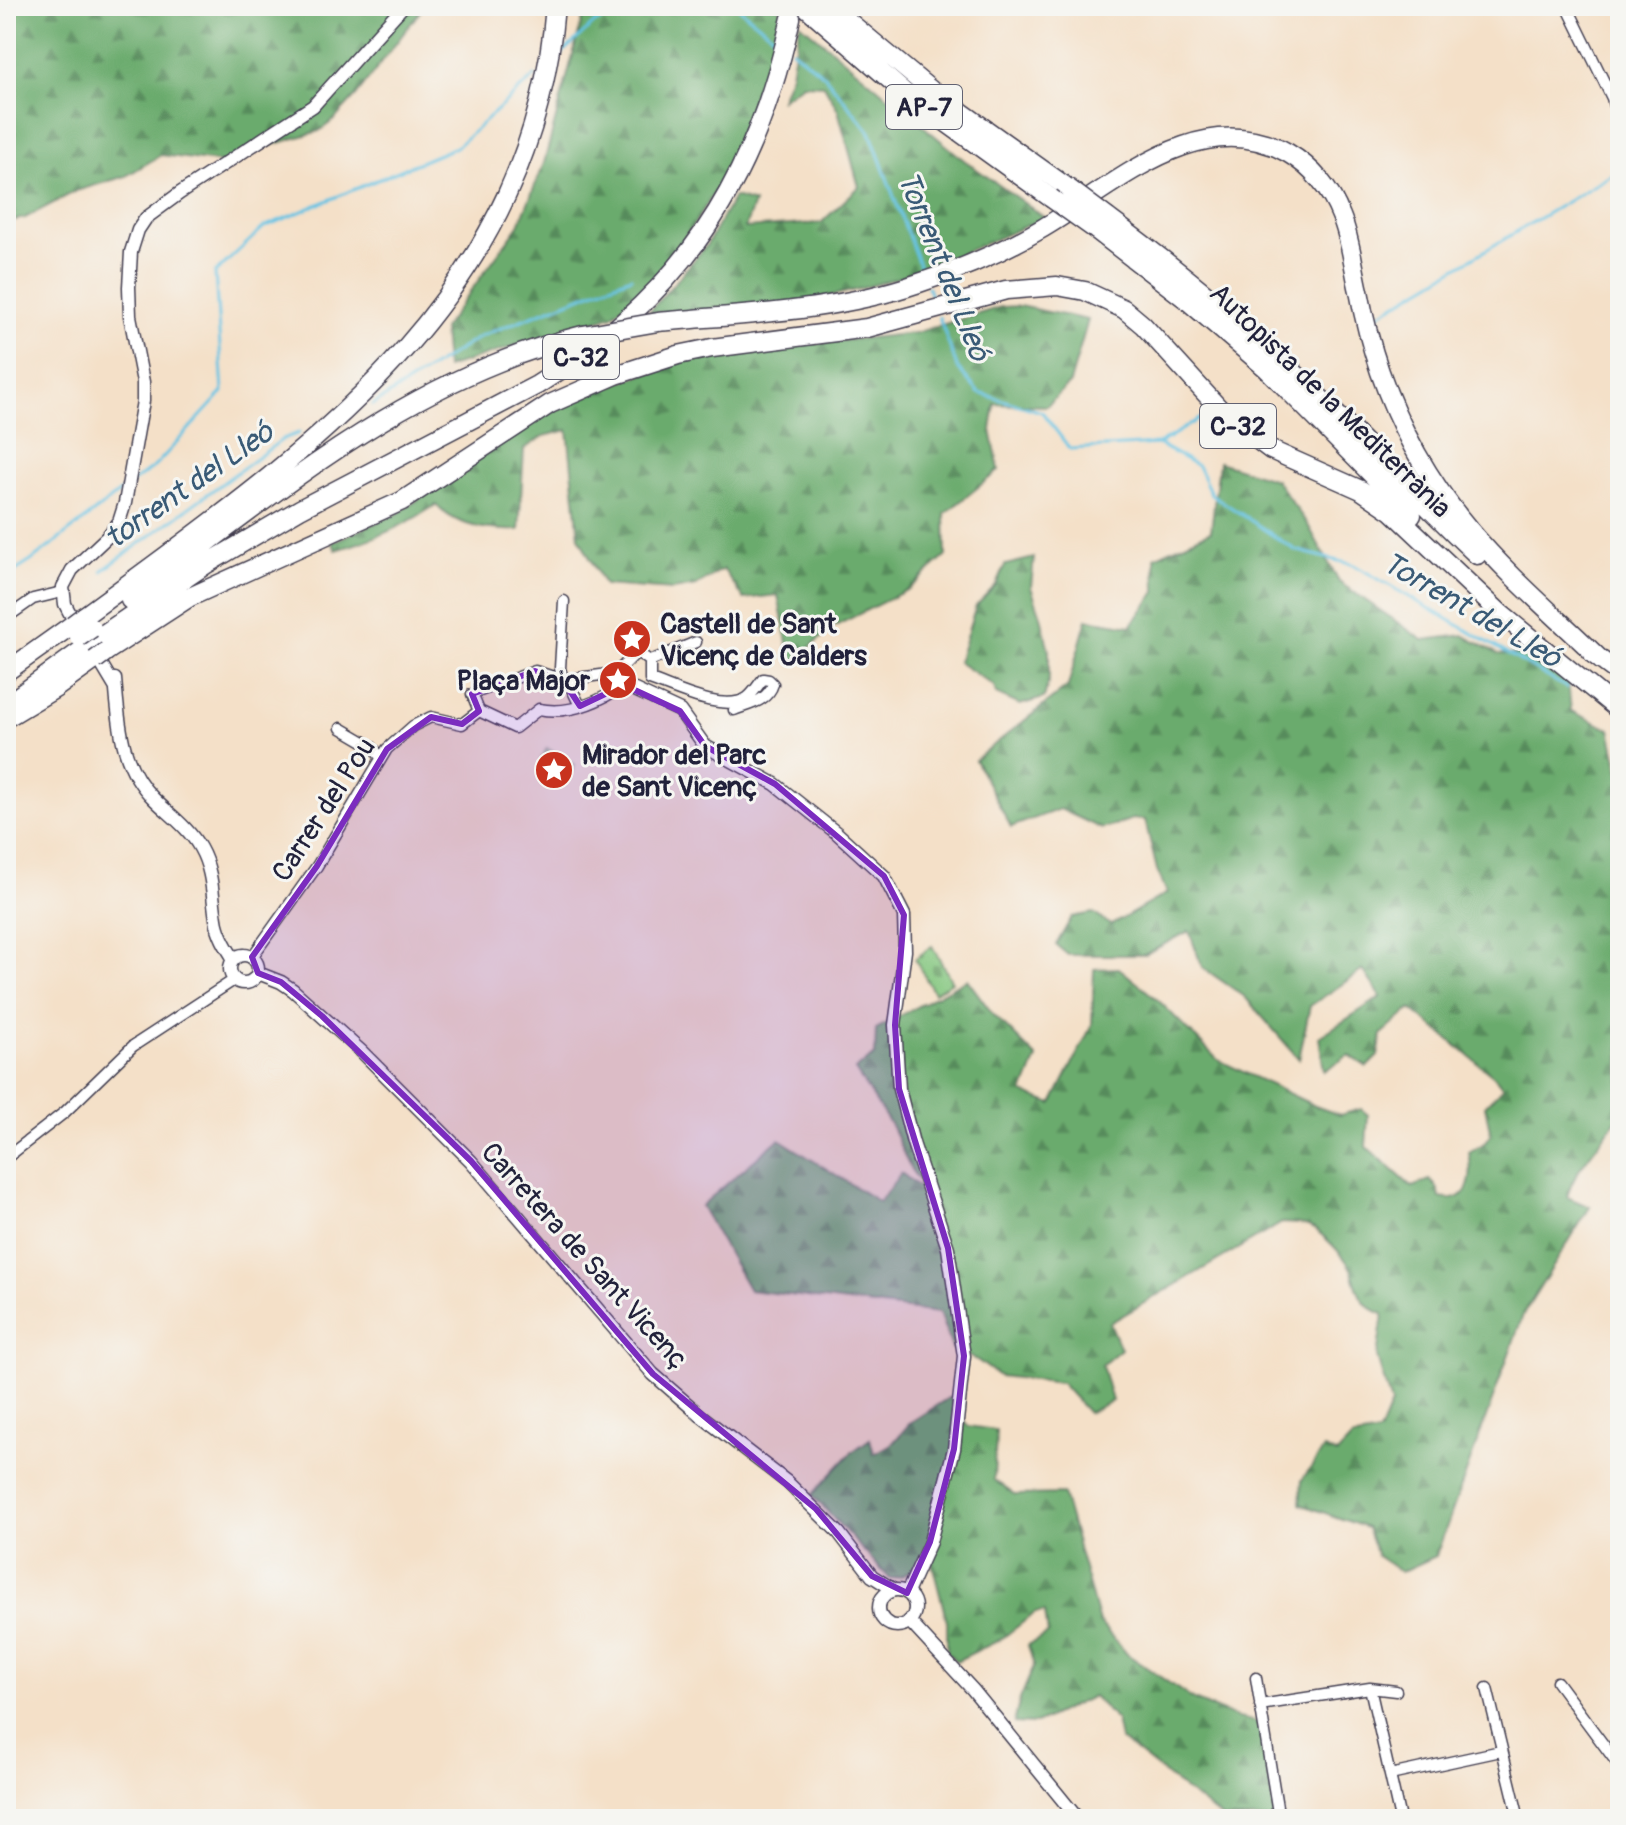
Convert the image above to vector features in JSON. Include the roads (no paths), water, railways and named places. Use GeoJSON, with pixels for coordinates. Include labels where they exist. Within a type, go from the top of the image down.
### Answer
{"type":"FeatureCollection","features":[{"type":"Feature","properties":{"kind":"highway","name":"C-32"},"geometry":{"type":"LineString","coordinates":[[6,718],[56,688],[89,638],[243,498],[311,443],[383,375],[433,316],[481,243],[515,173],[539,100],[555,6]]}},
{"type":"Feature","properties":{"kind":"highway","name":"Autopista de la Mediterrània"},"geometry":{"type":"LineString","coordinates":[[830,6],[932,91],[1068,188],[1102,224],[1266,368],[1475,577],[1541,636],[1620,698]]}},
{"type":"Feature","properties":{"kind":"highway","name":"C-32"},"geometry":{"type":"LineString","coordinates":[[6,690],[300,509],[528,391],[574,362],[629,318],[688,255],[735,183],[770,102],[798,12]]}},
{"type":"Feature","properties":{"kind":"highway","name":"Autopista de la Mediterrània"},"geometry":{"type":"LineString","coordinates":[[798,12],[1051,198],[1102,224],[1181,273],[1249,330],[1326,403],[1501,577],[1567,635],[1620,674]]}},
{"type":"Feature","properties":{"kind":"highway","name":"C-32"},"geometry":{"type":"LineString","coordinates":[[6,705],[89,638],[384,418],[425,394],[485,366],[543,345],[583,335],[658,322],[795,311],[880,295],[963,267],[1013,244],[1172,149],[1224,137],[1249,139],[1274,146],[1314,173],[1337,207],[1350,245],[1366,326],[1381,375],[1409,439],[1438,489],[1484,547],[1602,661]]}},
{"type":"Feature","properties":{"kind":"highway","name":"C-32"},"geometry":{"type":"LineString","coordinates":[[6,672],[163,612],[218,583],[353,525],[402,501],[550,404],[616,375],[678,355],[867,328],[1006,290],[1043,286],[1085,291],[1124,309],[1143,325],[1227,417],[1271,450],[1361,490],[1392,511],[1501,614],[1620,711]]}},
{"type":"Feature","properties":{"kind":"street"},"geometry":{"type":"LineString","coordinates":[[63,594],[72,570],[114,530],[125,503],[143,392],[130,316],[129,287],[131,252],[142,223],[180,193],[313,106],[403,6]]}},
{"type":"Feature","properties":{"kind":"street"},"geometry":{"type":"LineString","coordinates":[[1567,6],[1612,98],[1620,129]]}},
{"type":"Feature","properties":{"kind":"street"},"geometry":{"type":"LineString","coordinates":[[6,618],[33,599],[63,594]]}},
{"type":"Feature","properties":{"kind":"street"},"geometry":{"type":"LineString","coordinates":[[63,594],[110,660],[123,747],[132,769],[145,789],[200,847],[214,888],[220,935],[234,959]]}},
{"type":"Feature","properties":{"kind":"street"},"geometry":{"type":"LineString","coordinates":[[564,601],[560,668],[563,680],[572,689],[580,706]]}},
{"type":"Feature","properties":{"kind":"street"},"geometry":{"type":"LineString","coordinates":[[650,661],[696,642]]}},
{"type":"Feature","properties":{"kind":"street"},"geometry":{"type":"LineString","coordinates":[[624,685],[598,702],[553,712],[539,709],[515,728],[479,711],[472,694],[535,671],[563,680],[616,673],[637,652],[650,661]]}},
{"type":"Feature","properties":{"kind":"street"},"geometry":{"type":"LineString","coordinates":[[650,661],[650,680],[708,700],[735,702],[748,697],[763,679],[773,684],[771,691],[759,700],[734,710]]}},
{"type":"Feature","properties":{"kind":"street"},"geometry":{"type":"LineString","coordinates":[[616,673],[624,685],[680,711],[705,746],[775,784],[838,834],[884,876],[904,915],[905,951],[895,1025],[899,1089],[913,1143],[948,1248],[964,1356],[954,1449],[930,1542],[900,1592],[882,1597],[879,1606],[881,1617],[888,1624],[899,1626],[909,1621],[915,1607],[900,1592]]}},
{"type":"Feature","properties":{"kind":"street","name":"Carrer del Pou"},"geometry":{"type":"LineString","coordinates":[[252,957],[333,840],[380,756],[413,726],[431,717],[462,724],[479,711]]}},
{"type":"Feature","properties":{"kind":"street"},"geometry":{"type":"LineString","coordinates":[[341,728],[370,745],[380,756]]}},
{"type":"Feature","properties":{"kind":"street"},"geometry":{"type":"LineString","coordinates":[[6,1158],[65,1112],[133,1046],[234,980],[248,983],[258,973],[252,957],[242,954],[234,959],[229,972],[234,980]]}},
{"type":"Feature","properties":{"kind":"street","name":"Carretera de Sant Vicenç"},"geometry":{"type":"LineString","coordinates":[[258,973],[293,990],[362,1052],[471,1161],[653,1374],[816,1509],[872,1576],[900,1592]]}},
{"type":"Feature","properties":{"kind":"street","name":"Carretera de Sant Vicenç"},"geometry":{"type":"LineString","coordinates":[[872,1576],[879,1606]]}},
{"type":"Feature","properties":{"kind":"street"},"geometry":{"type":"LineString","coordinates":[[909,1621],[973,1690],[1078,1819]]}},
{"type":"Feature","properties":{"kind":"street"},"geometry":{"type":"LineString","coordinates":[[1256,1678],[1279,1819]]}},
{"type":"Feature","properties":{"kind":"street"},"geometry":{"type":"LineString","coordinates":[[1557,1682],[1620,1767]]}},
{"type":"Feature","properties":{"kind":"street"},"geometry":{"type":"LineString","coordinates":[[1260,1705],[1370,1688],[1396,1691]]}},
{"type":"Feature","properties":{"kind":"street"},"geometry":{"type":"LineString","coordinates":[[1370,1688],[1400,1819]]}},
{"type":"Feature","properties":{"kind":"street"},"geometry":{"type":"LineString","coordinates":[[1487,1688],[1519,1819]]}},
{"type":"Feature","properties":{"kind":"street"},"geometry":{"type":"LineString","coordinates":[[1390,1775],[1501,1751]]}},
{"type":"Feature","properties":{"kind":"waterway"},"geometry":{"type":"LineString","coordinates":[[553,61],[595,23],[631,6]]}},
{"type":"Feature","properties":{"kind":"waterway","name":"Torrent del Lleó"},"geometry":{"type":"LineString","coordinates":[[736,6],[779,40]]}},
{"type":"Feature","properties":{"kind":"waterway","name":"Torrent del Lleó"},"geometry":{"type":"LineString","coordinates":[[792,50],[824,75],[870,132],[922,273]]}},
{"type":"Feature","properties":{"kind":"waterway"},"geometry":{"type":"LineString","coordinates":[[133,482],[155,466],[223,392],[215,273],[264,227],[456,147],[535,76]]}},
{"type":"Feature","properties":{"kind":"waterway"},"geometry":{"type":"LineString","coordinates":[[1377,315],[1620,170]]}},
{"type":"Feature","properties":{"kind":"waterway","name":"torrent del Lleó"},"geometry":{"type":"LineString","coordinates":[[373,405],[481,336],[631,277]]}},
{"type":"Feature","properties":{"kind":"waterway","name":"Torrent del Lleó"},"geometry":{"type":"LineString","coordinates":[[928,287],[933,303]]}},
{"type":"Feature","properties":{"kind":"waterway","name":"Torrent del Lleó"},"geometry":{"type":"LineString","coordinates":[[939,317],[957,367],[979,393],[1042,412],[1070,449],[1158,444],[1198,466],[1211,494],[1295,550],[1354,565],[1567,688]]}},
{"type":"Feature","properties":{"kind":"waterway"},"geometry":{"type":"LineString","coordinates":[[1160,443],[1201,418]]}},
{"type":"Feature","properties":{"kind":"waterway","name":"torrent del Lleó"},"geometry":{"type":"LineString","coordinates":[[102,571],[283,439],[299,433]]}},
{"type":"Feature","properties":{"kind":"waterway"},"geometry":{"type":"LineString","coordinates":[[6,577],[124,489]]}},
{"type":"Feature","properties":{"kind":"place","name":"Castell de Sant Vicenç de Calders"},"geometry":{"type":"Point","coordinates":[632,639]}},
{"type":"Feature","properties":{"kind":"place","name":"Plaça Major"},"geometry":{"type":"Point","coordinates":[618,680]}},
{"type":"Feature","properties":{"kind":"place","name":"Mirador del Parc de Sant Vicenç"},"geometry":{"type":"Point","coordinates":[554,770]}}]}
